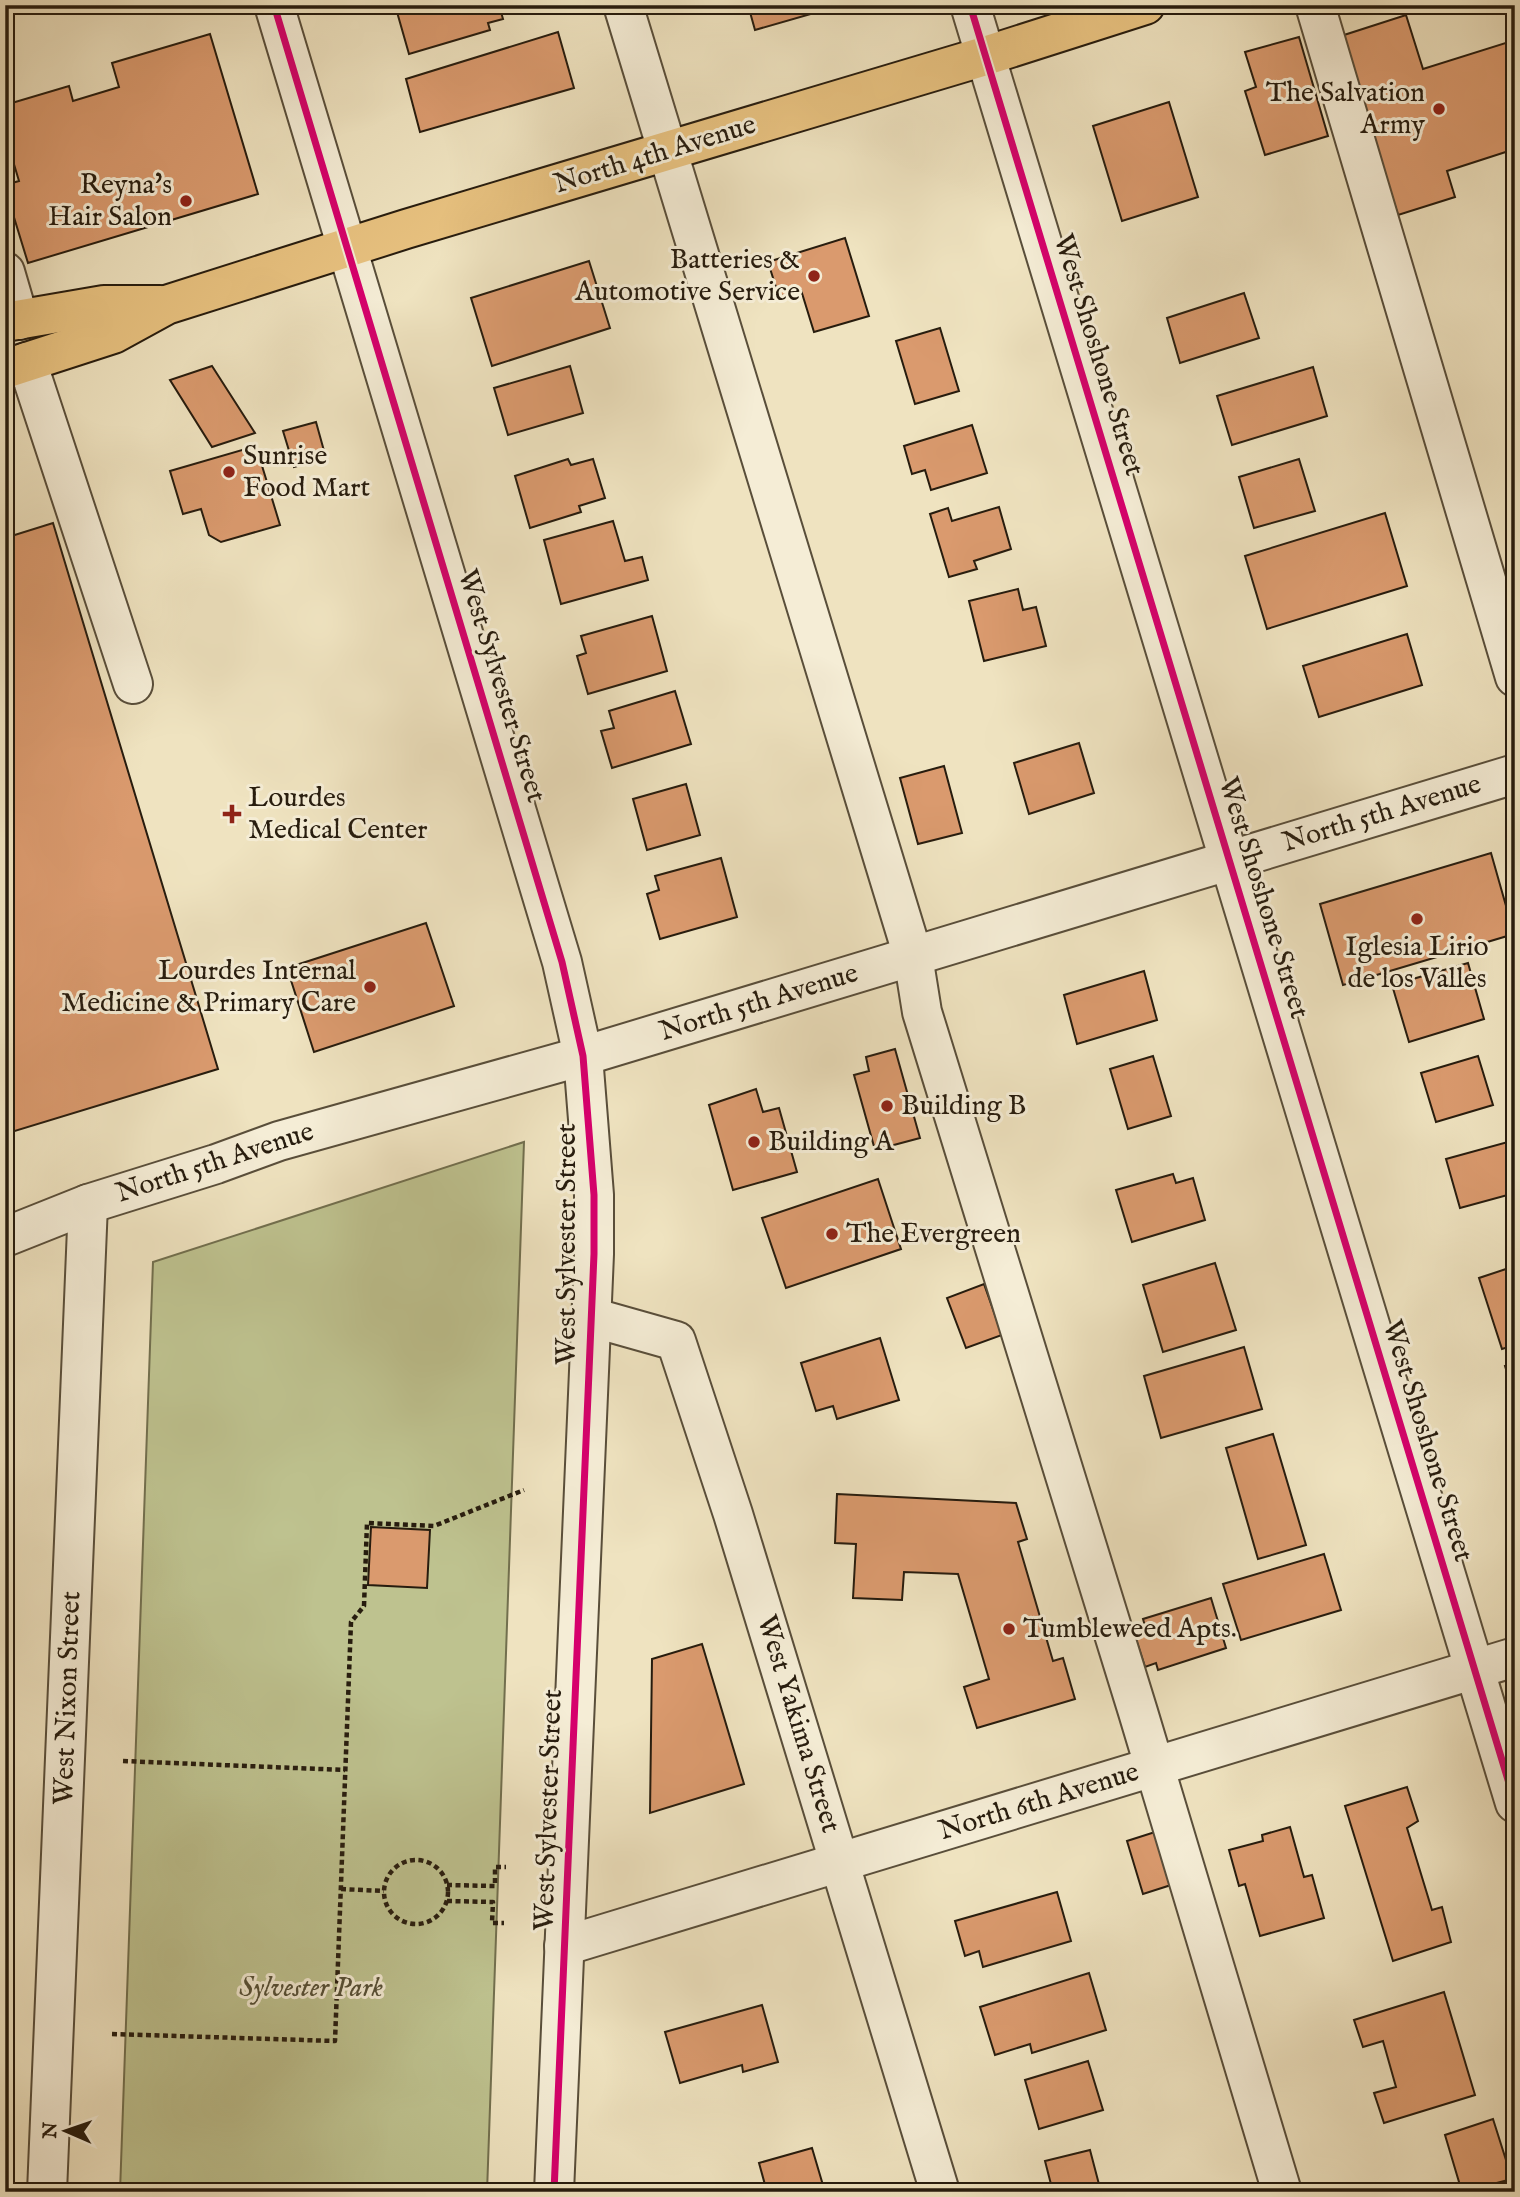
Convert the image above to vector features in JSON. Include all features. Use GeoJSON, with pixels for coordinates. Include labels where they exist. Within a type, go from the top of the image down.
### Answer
{"type":"FeatureCollection","features":[{"type":"Feature","properties":{"kind":"main road","name":"North 4th Avenue"},"geometry":{"type":"LineString","coordinates":[[16,366],[113,334],[166,305],[406,229],[985,56],[1144,5]]}},
{"type":"Feature","properties":{"kind":"main road","name":"North 4th Avenue"},"geometry":{"type":"LineString","coordinates":[[12,321],[104,305],[166,305]]}},
{"type":"Feature","properties":{"kind":"street","name":"West Sylvester Street"},"geometry":{"type":"LineString","coordinates":[[274,5],[562,962],[583,1056],[594,1195],[591,1317],[554,2192]]}},
{"type":"Feature","properties":{"kind":"street"},"geometry":{"type":"LineString","coordinates":[[623,5],[913,956],[922,1012],[1155,1767],[1282,2192]]}},
{"type":"Feature","properties":{"kind":"street","name":"West Shoshone Street"},"geometry":{"type":"LineString","coordinates":[[970,5],[1515,1803]]}},
{"type":"Feature","properties":{"kind":"street"},"geometry":{"type":"LineString","coordinates":[[1315,5],[1515,677]]}},
{"type":"Feature","properties":{"kind":"street"},"geometry":{"type":"LineString","coordinates":[[5,272],[12,321]]}},
{"type":"Feature","properties":{"kind":"street"},"geometry":{"type":"LineString","coordinates":[[16,366],[133,684]]}},
{"type":"Feature","properties":{"kind":"street","name":"North 5th Avenue"},"geometry":{"type":"LineString","coordinates":[[5,1237],[88,1204],[279,1141],[583,1056],[1515,774]]}},
{"type":"Feature","properties":{"kind":"street","name":"West Nixon Street"},"geometry":{"type":"LineString","coordinates":[[47,2192],[88,1204]]}},
{"type":"Feature","properties":{"kind":"street","name":"West Yakima Street"},"geometry":{"type":"LineString","coordinates":[[591,1317],[676,1341],[738,1527],[940,2192]]}},
{"type":"Feature","properties":{"kind":"street","name":"North 6th Avenue"},"geometry":{"type":"LineString","coordinates":[[564,1946],[1515,1657]]}},
{"type":"Feature","properties":{"kind":"path"},"geometry":{"type":"LineString","coordinates":[[112,2034],[335,2041],[351,1622],[364,1606],[368,1523],[434,1526],[524,1490]]}},
{"type":"Feature","properties":{"kind":"path"},"geometry":{"type":"LineString","coordinates":[[123,1761],[345,1770]]}},
{"type":"Feature","properties":{"kind":"path"},"geometry":{"type":"LineString","coordinates":[[415,1860],[435,1867],[447,1885],[447,1901],[434,1919],[414,1924],[394,1916],[387,1907],[384,1891],[388,1876],[396,1867],[415,1860]]}},
{"type":"Feature","properties":{"kind":"path"},"geometry":{"type":"LineString","coordinates":[[447,1885],[495,1886],[495,1867],[506,1867]]}},
{"type":"Feature","properties":{"kind":"path"},"geometry":{"type":"LineString","coordinates":[[341,1889],[384,1891]]}},
{"type":"Feature","properties":{"kind":"path"},"geometry":{"type":"LineString","coordinates":[[447,1901],[493,1902],[492,1923],[504,1923]]}},
{"type":"Feature","properties":{"kind":"green space","name":"Sylvester Park"},"geometry":{"type":"Polygon","coordinates":[[[524,1142],[487,2192],[120,2192],[153,1262],[524,1142]]]}},
{"type":"Feature","properties":{"kind":"building"},"geometry":{"type":"Polygon","coordinates":[[[395,5],[499,5],[503,19],[488,23],[490,30],[409,54],[395,5]]]}},
{"type":"Feature","properties":{"kind":"building"},"geometry":{"type":"Polygon","coordinates":[[[748,5],[842,5],[755,30],[748,5]]]}},
{"type":"Feature","properties":{"kind":"building","name":"The Salvation Army"},"geometry":{"type":"Polygon","coordinates":[[[1406,15],[1423,69],[1515,40],[1515,149],[1447,171],[1455,197],[1398,215],[1341,36],[1406,15]]]}},
{"type":"Feature","properties":{"kind":"building"},"geometry":{"type":"Polygon","coordinates":[[[558,32],[574,88],[420,132],[406,79],[558,32]]]}},
{"type":"Feature","properties":{"kind":"building"},"geometry":{"type":"Polygon","coordinates":[[[210,34],[258,194],[28,263],[5,188],[5,185],[19,181],[5,134],[5,105],[69,86],[73,101],[119,87],[112,63],[210,34]]]}},
{"type":"Feature","properties":{"kind":"building"},"geometry":{"type":"Polygon","coordinates":[[[1299,37],[1328,136],[1265,155],[1245,91],[1256,87],[1245,52],[1299,37]]]}},
{"type":"Feature","properties":{"kind":"building"},"geometry":{"type":"Polygon","coordinates":[[[1169,102],[1198,197],[1122,221],[1093,126],[1169,102]]]}},
{"type":"Feature","properties":{"kind":"building","name":"Batteries & Automotive Service"},"geometry":{"type":"Polygon","coordinates":[[[845,238],[869,316],[814,332],[801,290],[779,297],[768,262],[845,238]]]}},
{"type":"Feature","properties":{"kind":"building"},"geometry":{"type":"Polygon","coordinates":[[[589,261],[610,328],[492,366],[471,298],[589,261]]]}},
{"type":"Feature","properties":{"kind":"building"},"geometry":{"type":"Polygon","coordinates":[[[1244,293],[1259,338],[1180,363],[1167,318],[1244,293]]]}},
{"type":"Feature","properties":{"kind":"building"},"geometry":{"type":"Polygon","coordinates":[[[940,328],[959,391],[915,404],[896,341],[940,328]]]}},
{"type":"Feature","properties":{"kind":"building"},"geometry":{"type":"Polygon","coordinates":[[[212,366],[255,433],[212,447],[170,380],[212,366]]]}},
{"type":"Feature","properties":{"kind":"building"},"geometry":{"type":"Polygon","coordinates":[[[570,366],[583,413],[508,435],[494,388],[570,366]]]}},
{"type":"Feature","properties":{"kind":"building"},"geometry":{"type":"Polygon","coordinates":[[[1313,367],[1327,416],[1232,445],[1217,396],[1313,367]]]}},
{"type":"Feature","properties":{"kind":"building"},"geometry":{"type":"Polygon","coordinates":[[[316,422],[326,458],[294,467],[283,431],[316,422]]]}},
{"type":"Feature","properties":{"kind":"building"},"geometry":{"type":"Polygon","coordinates":[[[972,425],[987,473],[931,490],[925,470],[912,474],[904,446],[972,425]]]}},
{"type":"Feature","properties":{"kind":"building"},"geometry":{"type":"Polygon","coordinates":[[[256,446],[280,525],[221,542],[209,535],[201,509],[183,514],[170,471],[256,446]]]}},
{"type":"Feature","properties":{"kind":"building"},"geometry":{"type":"Polygon","coordinates":[[[568,459],[571,465],[593,459],[605,498],[579,506],[581,512],[530,528],[515,476],[568,459]]]}},
{"type":"Feature","properties":{"kind":"building"},"geometry":{"type":"Polygon","coordinates":[[[1299,459],[1315,511],[1254,528],[1239,477],[1299,459]]]}},
{"type":"Feature","properties":{"kind":"building"},"geometry":{"type":"Polygon","coordinates":[[[999,507],[1011,549],[974,561],[977,569],[949,577],[930,514],[948,508],[952,521],[999,507]]]}},
{"type":"Feature","properties":{"kind":"building"},"geometry":{"type":"Polygon","coordinates":[[[1385,513],[1407,586],[1267,629],[1245,556],[1385,513]]]}},
{"type":"Feature","properties":{"kind":"building"},"geometry":{"type":"Polygon","coordinates":[[[613,521],[625,561],[642,557],[648,580],[561,604],[544,540],[613,521]]]}},
{"type":"Feature","properties":{"kind":"building"},"geometry":{"type":"Polygon","coordinates":[[[53,523],[218,1069],[5,1134],[5,538],[53,523]]]}},
{"type":"Feature","properties":{"kind":"building"},"geometry":{"type":"Polygon","coordinates":[[[1018,589],[1023,610],[1036,607],[1046,646],[984,661],[969,601],[1018,589]]]}},
{"type":"Feature","properties":{"kind":"building"},"geometry":{"type":"Polygon","coordinates":[[[652,616],[667,671],[588,694],[577,656],[586,653],[581,636],[652,616]]]}},
{"type":"Feature","properties":{"kind":"building"},"geometry":{"type":"Polygon","coordinates":[[[1407,634],[1422,685],[1319,717],[1303,666],[1407,634]]]}},
{"type":"Feature","properties":{"kind":"building"},"geometry":{"type":"Polygon","coordinates":[[[675,691],[691,744],[612,768],[601,731],[614,728],[609,711],[675,691]]]}},
{"type":"Feature","properties":{"kind":"building"},"geometry":{"type":"Polygon","coordinates":[[[1079,743],[1094,793],[1029,814],[1014,763],[1079,743]]]}},
{"type":"Feature","properties":{"kind":"building"},"geometry":{"type":"Polygon","coordinates":[[[944,766],[962,833],[918,844],[900,778],[944,766]]]}},
{"type":"Feature","properties":{"kind":"building"},"geometry":{"type":"Polygon","coordinates":[[[686,784],[700,835],[647,850],[633,799],[686,784]]]}},
{"type":"Feature","properties":{"kind":"building","name":"Iglesia Lirio de los Valles"},"geometry":{"type":"Polygon","coordinates":[[[1491,853],[1514,934],[1343,985],[1320,904],[1491,853]]]}},
{"type":"Feature","properties":{"kind":"building"},"geometry":{"type":"Polygon","coordinates":[[[721,858],[737,917],[660,939],[647,894],[659,890],[655,876],[721,858]]]}},
{"type":"Feature","properties":{"kind":"building","name":"Lourdes Internal Medicine & Primary Care"},"geometry":{"type":"Polygon","coordinates":[[[426,923],[454,1006],[314,1052],[287,968],[426,923]]]}},
{"type":"Feature","properties":{"kind":"building"},"geometry":{"type":"Polygon","coordinates":[[[1468,963],[1484,1019],[1409,1042],[1392,985],[1468,963]]]}},
{"type":"Feature","properties":{"kind":"building"},"geometry":{"type":"Polygon","coordinates":[[[1144,971],[1157,1020],[1077,1044],[1064,995],[1144,971]]]}},
{"type":"Feature","properties":{"kind":"building","name":"Building B"},"geometry":{"type":"Polygon","coordinates":[[[895,1049],[920,1138],[875,1150],[854,1075],[869,1071],[866,1057],[895,1049]]]}},
{"type":"Feature","properties":{"kind":"building"},"geometry":{"type":"Polygon","coordinates":[[[1153,1056],[1171,1116],[1128,1129],[1110,1069],[1153,1056]]]}},
{"type":"Feature","properties":{"kind":"building"},"geometry":{"type":"Polygon","coordinates":[[[1478,1056],[1493,1105],[1436,1122],[1421,1073],[1478,1056]]]}},
{"type":"Feature","properties":{"kind":"building","name":"Building A"},"geometry":{"type":"Polygon","coordinates":[[[756,1089],[763,1112],[779,1108],[797,1172],[733,1190],[709,1105],[756,1089]]]}},
{"type":"Feature","properties":{"kind":"building"},"geometry":{"type":"Polygon","coordinates":[[[1515,1140],[1515,1193],[1460,1208],[1446,1159],[1515,1140]]]}},
{"type":"Feature","properties":{"kind":"building"},"geometry":{"type":"Polygon","coordinates":[[[1173,1174],[1176,1183],[1193,1178],[1205,1220],[1132,1242],[1116,1190],[1173,1174]]]}},
{"type":"Feature","properties":{"kind":"building","name":"The Evergreen"},"geometry":{"type":"Polygon","coordinates":[[[878,1179],[901,1249],[786,1288],[762,1218],[878,1179]]]}},
{"type":"Feature","properties":{"kind":"building"},"geometry":{"type":"Polygon","coordinates":[[[1215,1263],[1236,1330],[1163,1352],[1143,1285],[1215,1263]]]}},
{"type":"Feature","properties":{"kind":"building"},"geometry":{"type":"Polygon","coordinates":[[[1515,1266],[1515,1345],[1502,1349],[1479,1278],[1515,1266]]]}},
{"type":"Feature","properties":{"kind":"building"},"geometry":{"type":"Polygon","coordinates":[[[984,1284],[1002,1335],[966,1348],[947,1298],[984,1284]]]}},
{"type":"Feature","properties":{"kind":"building"},"geometry":{"type":"Polygon","coordinates":[[[880,1338],[899,1400],[837,1419],[833,1406],[816,1411],[801,1363],[880,1338]]]}},
{"type":"Feature","properties":{"kind":"building"},"geometry":{"type":"Polygon","coordinates":[[[1244,1347],[1262,1409],[1161,1438],[1144,1376],[1244,1347]]]}},
{"type":"Feature","properties":{"kind":"building"},"geometry":{"type":"Polygon","coordinates":[[[1515,1363],[1515,1399],[1505,1366],[1515,1363]]]}},
{"type":"Feature","properties":{"kind":"building"},"geometry":{"type":"Polygon","coordinates":[[[1273,1434],[1306,1545],[1258,1559],[1226,1448],[1273,1434]]]}},
{"type":"Feature","properties":{"kind":"building","name":"Tumbleweed Apts."},"geometry":{"type":"Polygon","coordinates":[[[837,1494],[1016,1503],[1027,1539],[1018,1542],[1053,1661],[1063,1658],[1075,1699],[977,1728],[964,1687],[989,1679],[958,1574],[904,1572],[902,1600],[853,1598],[856,1544],[835,1543],[837,1494]]]}},
{"type":"Feature","properties":{"kind":"building"},"geometry":{"type":"Polygon","coordinates":[[[371,1527],[430,1530],[427,1588],[368,1585],[371,1527]]]}},
{"type":"Feature","properties":{"kind":"building"},"geometry":{"type":"Polygon","coordinates":[[[1324,1554],[1341,1610],[1241,1640],[1223,1584],[1324,1554]]]}},
{"type":"Feature","properties":{"kind":"building"},"geometry":{"type":"Polygon","coordinates":[[[1211,1598],[1226,1648],[1158,1670],[1156,1663],[1145,1667],[1135,1636],[1147,1633],[1143,1619],[1211,1598]]]}},
{"type":"Feature","properties":{"kind":"building"},"geometry":{"type":"Polygon","coordinates":[[[702,1644],[744,1784],[650,1813],[652,1659],[702,1644]]]}},
{"type":"Feature","properties":{"kind":"building"},"geometry":{"type":"Polygon","coordinates":[[[1407,1787],[1418,1821],[1407,1828],[1432,1910],[1442,1907],[1451,1942],[1393,1961],[1345,1806],[1407,1787]]]}},
{"type":"Feature","properties":{"kind":"building"},"geometry":{"type":"Polygon","coordinates":[[[1290,1827],[1304,1877],[1312,1875],[1324,1918],[1260,1936],[1245,1884],[1239,1886],[1229,1850],[1263,1841],[1262,1835],[1290,1827]]]}},
{"type":"Feature","properties":{"kind":"building"},"geometry":{"type":"Polygon","coordinates":[[[1155,1832],[1171,1885],[1143,1894],[1127,1841],[1155,1832]]]}},
{"type":"Feature","properties":{"kind":"building"},"geometry":{"type":"Polygon","coordinates":[[[1057,1892],[1071,1941],[983,1967],[979,1951],[965,1956],[955,1921],[1057,1892]]]}},
{"type":"Feature","properties":{"kind":"building"},"geometry":{"type":"Polygon","coordinates":[[[1089,1973],[1106,2030],[1032,2053],[1030,2044],[995,2055],[980,2007],[1089,1973]]]}},
{"type":"Feature","properties":{"kind":"building"},"geometry":{"type":"Polygon","coordinates":[[[1444,1992],[1475,2095],[1384,2123],[1374,2093],[1396,2087],[1383,2041],[1363,2047],[1354,2020],[1444,1992]]]}},
{"type":"Feature","properties":{"kind":"building"},"geometry":{"type":"Polygon","coordinates":[[[762,2005],[778,2062],[743,2072],[742,2065],[680,2083],[665,2032],[762,2005]]]}},
{"type":"Feature","properties":{"kind":"building"},"geometry":{"type":"Polygon","coordinates":[[[1088,2061],[1103,2110],[1039,2129],[1025,2080],[1088,2061]]]}},
{"type":"Feature","properties":{"kind":"building"},"geometry":{"type":"Polygon","coordinates":[[[1493,2119],[1512,2179],[1462,2192],[1445,2135],[1493,2119]]]}},
{"type":"Feature","properties":{"kind":"building"},"geometry":{"type":"Polygon","coordinates":[[[812,2148],[825,2192],[767,2192],[759,2163],[812,2148]]]}},
{"type":"Feature","properties":{"kind":"building"},"geometry":{"type":"Polygon","coordinates":[[[1090,2150],[1101,2192],[1053,2192],[1045,2161],[1090,2150]]]}},
{"type":"Feature","properties":{"kind":"cycle path"},"geometry":{"type":"LineString","coordinates":[[274,5],[562,962],[583,1056],[594,1195],[594,1254],[554,2192]]}},
{"type":"Feature","properties":{"kind":"cycle path"},"geometry":{"type":"LineString","coordinates":[[970,5],[1515,1803]]}},
{"type":"Feature","properties":{"kind":"place","name":"The Salvation Army"},"geometry":{"type":"Point","coordinates":[1439,109]}},
{"type":"Feature","properties":{"kind":"place","name":"Reyna's Hair Salon"},"geometry":{"type":"Point","coordinates":[186,201]}},
{"type":"Feature","properties":{"kind":"place","name":"Batteries & Automotive Service"},"geometry":{"type":"Point","coordinates":[814,276]}},
{"type":"Feature","properties":{"kind":"place","name":"Sunrise Food Mart"},"geometry":{"type":"Point","coordinates":[229,472]}},
{"type":"Feature","properties":{"kind":"place","name":"Lourdes Medical Center"},"geometry":{"type":"Point","coordinates":[232,814]}},
{"type":"Feature","properties":{"kind":"place","name":"Iglesia Lirio de los Valles"},"geometry":{"type":"Point","coordinates":[1417,919]}},
{"type":"Feature","properties":{"kind":"place","name":"Lourdes Internal Medicine & Primary Care"},"geometry":{"type":"Point","coordinates":[370,987]}},
{"type":"Feature","properties":{"kind":"place","name":"Building B"},"geometry":{"type":"Point","coordinates":[887,1106]}},
{"type":"Feature","properties":{"kind":"place","name":"Building A"},"geometry":{"type":"Point","coordinates":[754,1142]}},
{"type":"Feature","properties":{"kind":"place","name":"The Evergreen"},"geometry":{"type":"Point","coordinates":[832,1234]}},
{"type":"Feature","properties":{"kind":"place","name":"Tumbleweed Apts."},"geometry":{"type":"Point","coordinates":[1009,1629]}}]}
